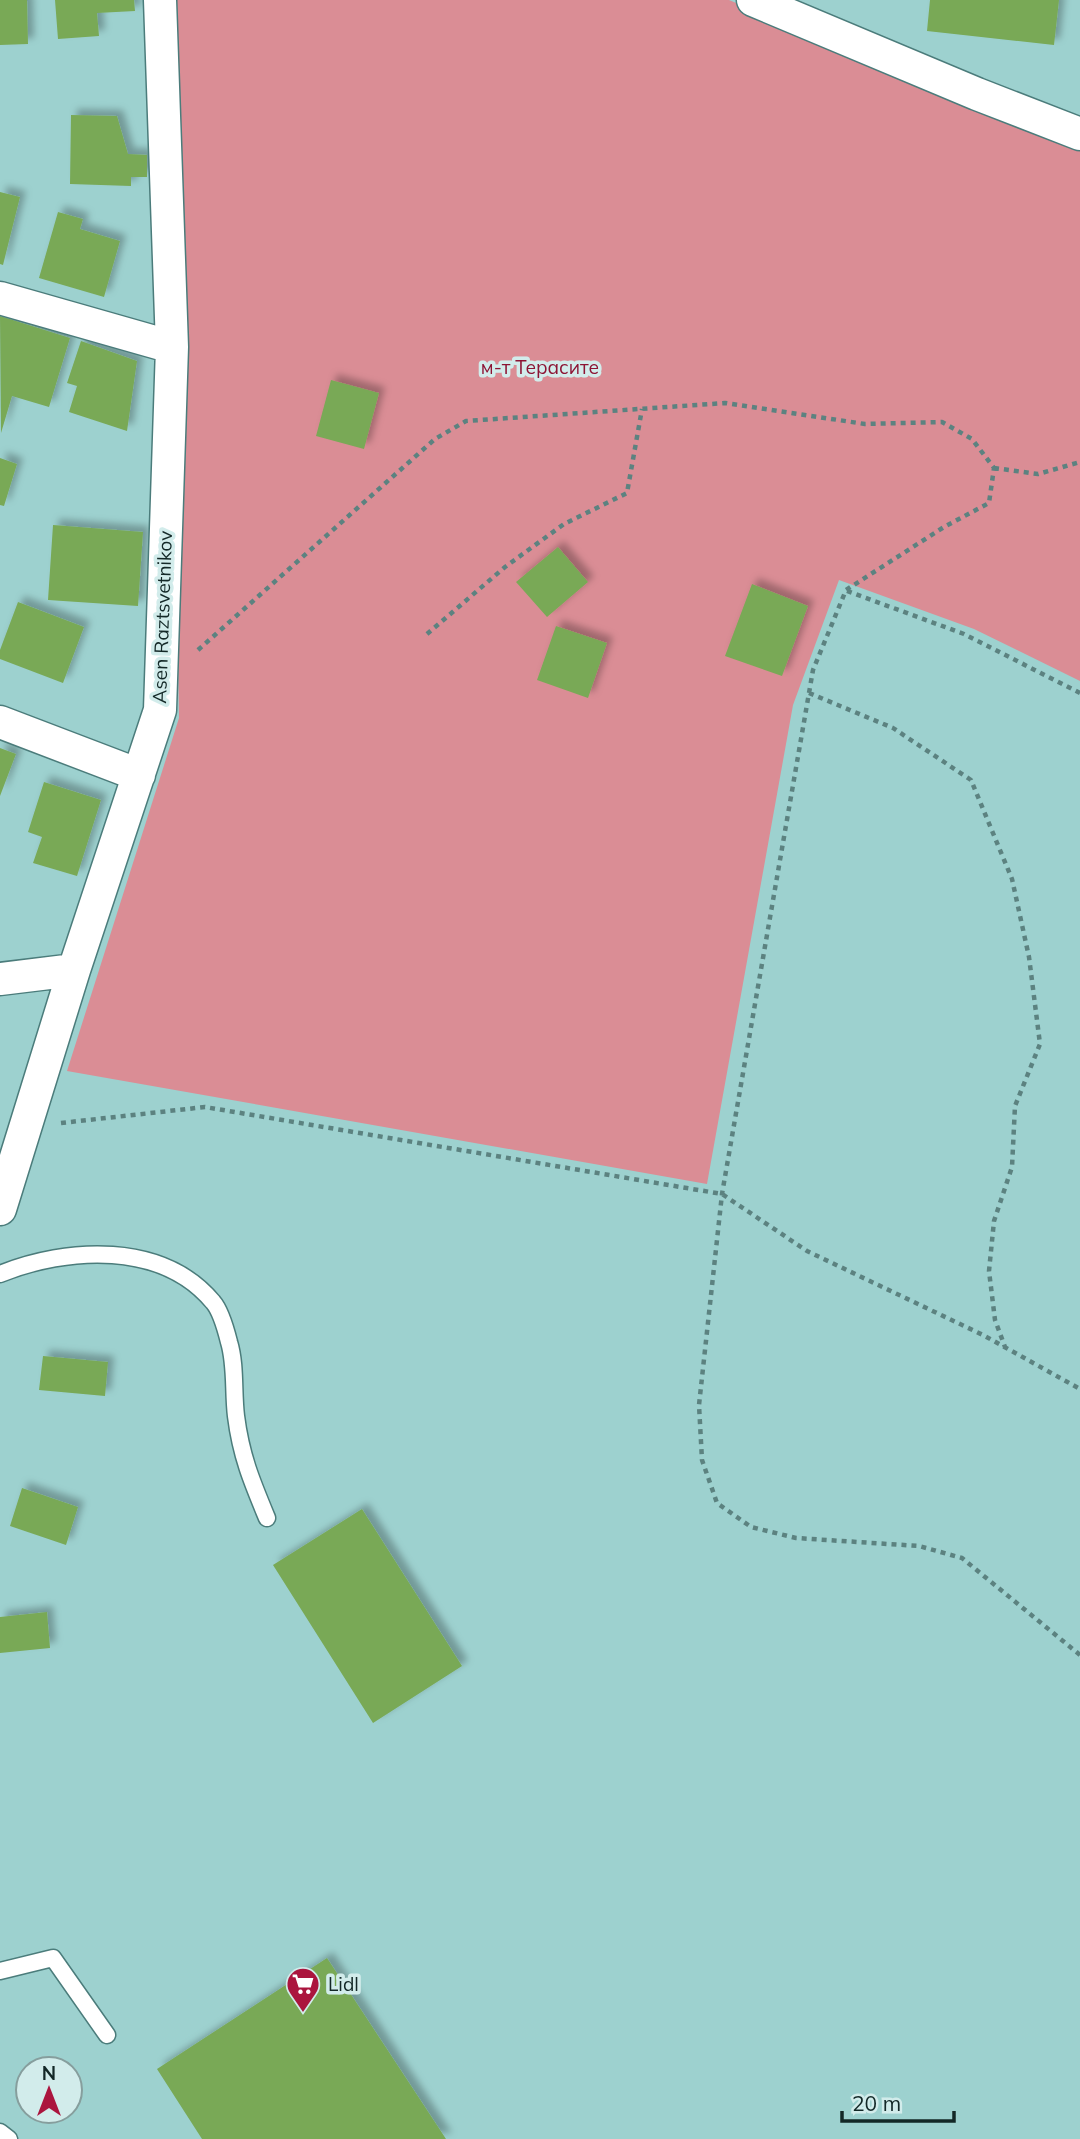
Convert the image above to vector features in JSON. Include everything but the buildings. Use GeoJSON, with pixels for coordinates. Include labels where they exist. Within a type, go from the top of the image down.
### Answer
{"type":"FeatureCollection","features":[{"type":"Feature","properties":{"kind":"street","name":"Asen Raztsvetnikov"},"geometry":{"type":"LineString","coordinates":[[0,1209],[74,970],[160,710],[172,347],[160,0]]}},
{"type":"Feature","properties":{"kind":"street"},"geometry":{"type":"LineString","coordinates":[[753,0],[1080,134]]}},
{"type":"Feature","properties":{"kind":"street"},"geometry":{"type":"LineString","coordinates":[[0,298],[172,347]]}},
{"type":"Feature","properties":{"kind":"street"},"geometry":{"type":"LineString","coordinates":[[0,722],[139,775]]}},
{"type":"Feature","properties":{"kind":"street"},"geometry":{"type":"LineString","coordinates":[[0,979],[74,970]]}},
{"type":"Feature","properties":{"kind":"lane"},"geometry":{"type":"LineString","coordinates":[[0,1274],[27,1263],[79,1254],[135,1257],[186,1278],[196,1286],[215,1304],[230,1343],[236,1417],[245,1468],[267,1518]]}},
{"type":"Feature","properties":{"kind":"lane"},"geometry":{"type":"LineString","coordinates":[[0,1971],[53,1958],[107,2035]]}},
{"type":"Feature","properties":{"kind":"lane"},"geometry":{"type":"LineString","coordinates":[[0,2132],[9,2139]]}},
{"type":"Feature","properties":{"kind":"path"},"geometry":{"type":"LineString","coordinates":[[159,683],[435,439],[466,421],[724,403],[865,424],[942,422],[972,439],[995,468],[1038,474],[1080,462]]}},
{"type":"Feature","properties":{"kind":"path"},"geometry":{"type":"LineString","coordinates":[[427,634],[506,567],[564,524],[627,493],[642,409]]}},
{"type":"Feature","properties":{"kind":"path"},"geometry":{"type":"LineString","coordinates":[[995,468],[989,503],[944,527],[846,590],[813,670],[722,1194],[699,1405],[702,1460],[717,1503],[751,1527],[796,1538],[919,1546],[962,1558],[1080,1655]]}},
{"type":"Feature","properties":{"kind":"path"},"geometry":{"type":"LineString","coordinates":[[846,590],[964,634],[1080,693]]}},
{"type":"Feature","properties":{"kind":"path"},"geometry":{"type":"LineString","coordinates":[[809,693],[893,728],[971,780],[1012,879],[1029,957],[1040,1044],[1015,1106],[1012,1167],[993,1220],[989,1271],[995,1320],[1004,1346]]}},
{"type":"Feature","properties":{"kind":"path"},"geometry":{"type":"LineString","coordinates":[[26,1126],[205,1107],[722,1194],[807,1251],[1004,1346],[1080,1389]]}},
{"type":"Feature","properties":{"kind":"green space","name":"м-т Терасите"},"geometry":{"type":"Polygon","coordinates":[[[168,0],[729,0],[1080,148],[1080,681],[974,629],[839,580],[793,705],[707,1184],[67,1071],[179,718],[168,0]]]}},
{"type":"Feature","properties":{"kind":"place","name":"Lidl"},"geometry":{"type":"Point","coordinates":[303,2014]}}]}
